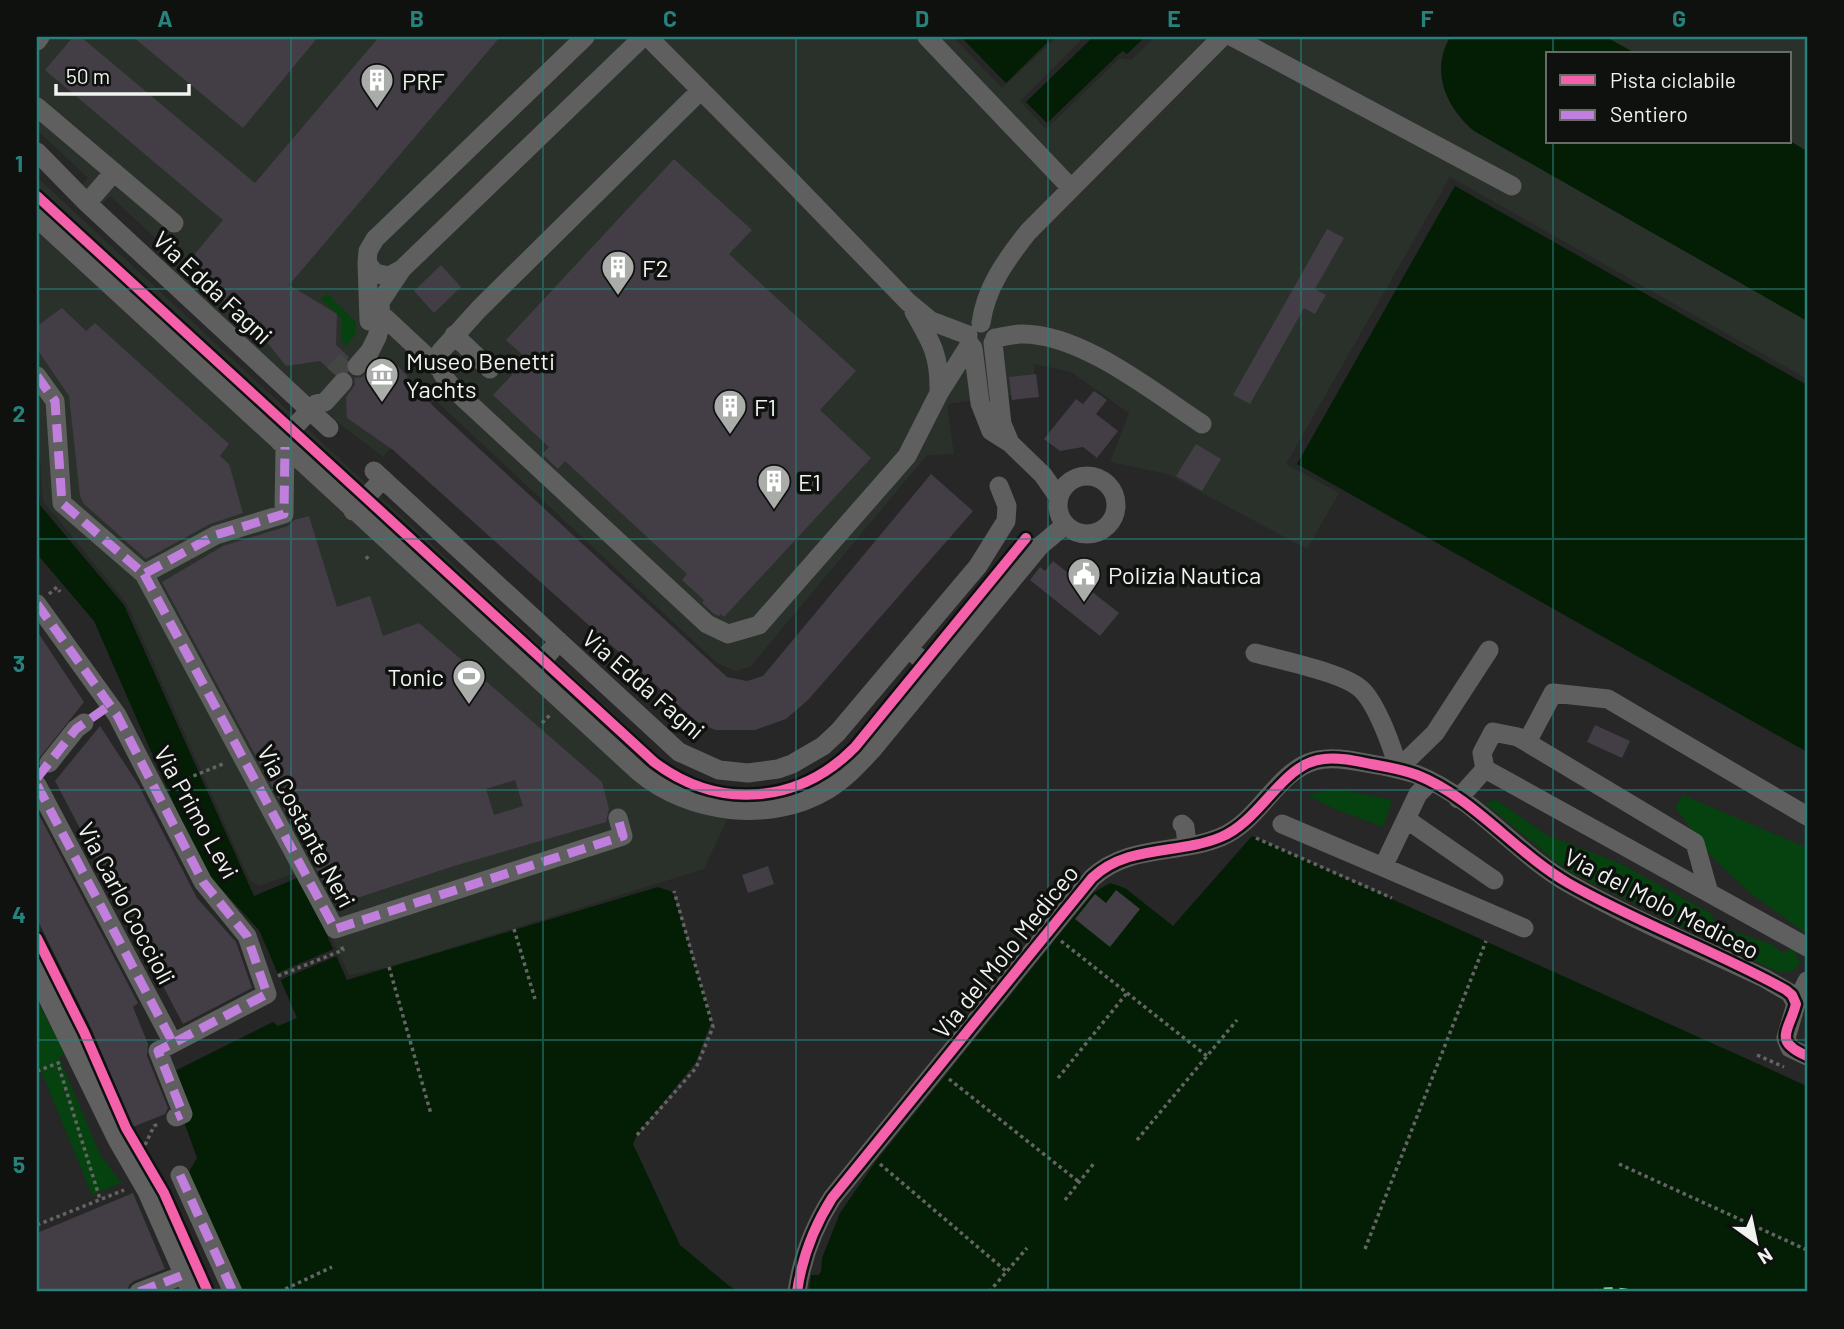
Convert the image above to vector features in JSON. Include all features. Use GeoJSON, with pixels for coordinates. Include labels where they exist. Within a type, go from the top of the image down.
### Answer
{"type":"FeatureCollection","features":[{"type":"Feature","properties":{"kind":"main road"},"geometry":{"type":"LineString","coordinates":[[42,964],[138,1160],[190,1283]]}},
{"type":"Feature","properties":{"kind":"street"},"geometry":{"type":"LineString","coordinates":[[37,41],[40,37]]}},
{"type":"Feature","properties":{"kind":"street"},"geometry":{"type":"LineString","coordinates":[[402,268],[380,302],[377,337],[370,351],[353,361],[368,332],[370,314],[367,263],[368,251],[375,239],[584,37]]}},
{"type":"Feature","properties":{"kind":"street"},"geometry":{"type":"LineString","coordinates":[[367,263],[375,273],[382,276],[389,276],[402,268],[645,37],[701,90],[908,302],[931,321],[973,338]]}},
{"type":"Feature","properties":{"kind":"street"},"geometry":{"type":"LineString","coordinates":[[927,37],[1070,187]]}},
{"type":"Feature","properties":{"kind":"street"},"geometry":{"type":"LineString","coordinates":[[380,313],[439,368],[472,406],[707,624],[728,634],[759,625],[907,456],[939,393],[973,338],[983,303],[1002,265],[1070,187],[1222,37]]}},
{"type":"Feature","properties":{"kind":"street"},"geometry":{"type":"LineString","coordinates":[[1233,37],[1512,186]]}},
{"type":"Feature","properties":{"kind":"street"},"geometry":{"type":"LineString","coordinates":[[439,368],[438,358],[454,335],[701,90]]}},
{"type":"Feature","properties":{"kind":"street"},"geometry":{"type":"LineString","coordinates":[[37,109],[174,223]]}},
{"type":"Feature","properties":{"kind":"street","name":"Via Edda Fagni"},"geometry":{"type":"LineString","coordinates":[[37,152],[87,203],[295,397],[313,407],[328,428]]}},
{"type":"Feature","properties":{"kind":"street"},"geometry":{"type":"LineString","coordinates":[[87,203],[114,172]]}},
{"type":"Feature","properties":{"kind":"street"},"geometry":{"type":"LineString","coordinates":[[37,218],[353,511],[660,788],[710,806],[768,809],[804,801],[827,790],[848,775],[872,750],[1040,545],[1065,524]]}},
{"type":"Feature","properties":{"kind":"street"},"geometry":{"type":"LineString","coordinates":[[908,302],[934,346],[940,373],[939,393]]}},
{"type":"Feature","properties":{"kind":"street"},"geometry":{"type":"LineString","coordinates":[[973,338],[989,326],[994,341],[1002,424],[1010,443]]}},
{"type":"Feature","properties":{"kind":"street"},"geometry":{"type":"LineString","coordinates":[[994,341],[1021,334],[1055,339],[1086,349],[1202,424]]}},
{"type":"Feature","properties":{"kind":"street"},"geometry":{"type":"LineString","coordinates":[[454,335],[490,369]]}},
{"type":"Feature","properties":{"kind":"street"},"geometry":{"type":"LineString","coordinates":[[973,338],[973,361],[980,403],[991,431],[1010,443],[1043,475],[1059,498]]}},
{"type":"Feature","properties":{"kind":"street"},"geometry":{"type":"LineString","coordinates":[[37,376],[55,401],[62,503],[144,574],[215,535],[284,514],[283,445],[313,407],[325,402],[339,378]]}},
{"type":"Feature","properties":{"kind":"street","name":"Via Edda Fagni"},"geometry":{"type":"LineString","coordinates":[[353,511],[379,475],[680,752],[719,770],[748,773],[785,767],[809,756],[838,732],[978,566],[1000,533],[1006,521],[1007,506],[999,486]]}},
{"type":"Feature","properties":{"kind":"street"},"geometry":{"type":"LineString","coordinates":[[1043,475],[1070,481],[1091,476],[1104,481],[1115,498],[1115,512],[1109,525],[1090,534],[1076,532],[1065,524],[1058,512],[1059,498],[1070,481]]}},
{"type":"Feature","properties":{"kind":"street","name":"Via Costante Neri"},"geometry":{"type":"LineString","coordinates":[[144,574],[335,929],[623,836],[618,818]]}},
{"type":"Feature","properties":{"kind":"street","name":"Via Primo Levi"},"geometry":{"type":"LineString","coordinates":[[41,600],[110,705],[203,883],[247,936],[267,994],[173,1043]]}},
{"type":"Feature","properties":{"kind":"street"},"geometry":{"type":"LineString","coordinates":[[532,673],[559,641]]}},
{"type":"Feature","properties":{"kind":"street"},"geometry":{"type":"LineString","coordinates":[[909,649],[936,672]]}},
{"type":"Feature","properties":{"kind":"street"},"geometry":{"type":"LineString","coordinates":[[1398,769],[1436,733],[1489,650]]}},
{"type":"Feature","properties":{"kind":"street"},"geometry":{"type":"LineString","coordinates":[[1255,653],[1344,678],[1362,690],[1395,753],[1398,769]]}},
{"type":"Feature","properties":{"kind":"street"},"geometry":{"type":"LineString","coordinates":[[1527,742],[1553,693],[1608,699],[1807,817]]}},
{"type":"Feature","properties":{"kind":"street"},"geometry":{"type":"LineString","coordinates":[[42,774],[76,729],[110,705]]}},
{"type":"Feature","properties":{"kind":"street"},"geometry":{"type":"LineString","coordinates":[[1485,769],[1482,753],[1493,732],[1518,737],[1695,843],[1709,893]]}},
{"type":"Feature","properties":{"kind":"street","name":"Via del Molo Mediceo"},"geometry":{"type":"LineString","coordinates":[[798,1285],[810,1238],[832,1198],[1091,878],[1102,868],[1125,857],[1220,838],[1248,821],[1284,780],[1303,765],[1313,761],[1324,758],[1398,769],[1431,781],[1567,882],[1764,978],[1790,993],[1796,1004]]}},
{"type":"Feature","properties":{"kind":"street"},"geometry":{"type":"LineString","coordinates":[[1458,799],[1485,769]]}},
{"type":"Feature","properties":{"kind":"street"},"geometry":{"type":"LineString","coordinates":[[1485,769],[1807,947]]}},
{"type":"Feature","properties":{"kind":"street","name":"Via Carlo Coccioli"},"geometry":{"type":"LineString","coordinates":[[42,774],[173,1043]]}},
{"type":"Feature","properties":{"kind":"street"},"geometry":{"type":"LineString","coordinates":[[1383,867],[1418,794],[1431,781]]}},
{"type":"Feature","properties":{"kind":"street"},"geometry":{"type":"LineString","coordinates":[[1406,819],[1494,880]]}},
{"type":"Feature","properties":{"kind":"street"},"geometry":{"type":"LineString","coordinates":[[1182,824],[1185,827],[1187,845]]}},
{"type":"Feature","properties":{"kind":"street"},"geometry":{"type":"LineString","coordinates":[[1282,824],[1524,928]]}},
{"type":"Feature","properties":{"kind":"street"},"geometry":{"type":"LineString","coordinates":[[1807,981],[1786,1034],[1790,1048],[1807,1056]]}},
{"type":"Feature","properties":{"kind":"street"},"geometry":{"type":"LineString","coordinates":[[173,1043],[158,1051],[183,1114],[176,1117]]}},
{"type":"Feature","properties":{"kind":"street"},"geometry":{"type":"LineString","coordinates":[[180,1175],[233,1292]]}},
{"type":"Feature","properties":{"kind":"street"},"geometry":{"type":"LineString","coordinates":[[139,1292],[190,1283]]}},
{"type":"Feature","properties":{"kind":"path"},"geometry":{"type":"LineString","coordinates":[[366,559],[370,554]]}},
{"type":"Feature","properties":{"kind":"path"},"geometry":{"type":"LineString","coordinates":[[41,600],[57,587],[60,592]]}},
{"type":"Feature","properties":{"kind":"path"},"geometry":{"type":"LineString","coordinates":[[163,789],[225,763]]}},
{"type":"Feature","properties":{"kind":"path"},"geometry":{"type":"LineString","coordinates":[[1256,838],[1392,898]]}},
{"type":"Feature","properties":{"kind":"path"},"geometry":{"type":"LineString","coordinates":[[637,1135],[696,1068],[713,1027],[674,891]]}},
{"type":"Feature","properties":{"kind":"path"},"geometry":{"type":"LineString","coordinates":[[514,929],[535,999]]}},
{"type":"Feature","properties":{"kind":"path"},"geometry":{"type":"LineString","coordinates":[[1057,937],[1207,1056]]}},
{"type":"Feature","properties":{"kind":"path"},"geometry":{"type":"LineString","coordinates":[[37,938],[42,964]]}},
{"type":"Feature","properties":{"kind":"path"},"geometry":{"type":"LineString","coordinates":[[1365,1249],[1486,941]]}},
{"type":"Feature","properties":{"kind":"path"},"geometry":{"type":"LineString","coordinates":[[273,979],[340,951]]}},
{"type":"Feature","properties":{"kind":"path"},"geometry":{"type":"LineString","coordinates":[[389,967],[431,1114]]}},
{"type":"Feature","properties":{"kind":"path"},"geometry":{"type":"LineString","coordinates":[[1058,1078],[1127,993]]}},
{"type":"Feature","properties":{"kind":"path"},"geometry":{"type":"LineString","coordinates":[[1137,1140],[1237,1020]]}},
{"type":"Feature","properties":{"kind":"path"},"geometry":{"type":"LineString","coordinates":[[37,1071],[66,1060]]}},
{"type":"Feature","properties":{"kind":"path"},"geometry":{"type":"LineString","coordinates":[[58,1062],[100,1199]]}},
{"type":"Feature","properties":{"kind":"path"},"geometry":{"type":"LineString","coordinates":[[944,1075],[1079,1182]]}},
{"type":"Feature","properties":{"kind":"path"},"geometry":{"type":"LineString","coordinates":[[37,1225],[100,1199],[138,1160],[154,1126],[176,1117]]}},
{"type":"Feature","properties":{"kind":"path"},"geometry":{"type":"LineString","coordinates":[[876,1161],[1006,1271]]}},
{"type":"Feature","properties":{"kind":"path"},"geometry":{"type":"LineString","coordinates":[[1065,1200],[1095,1162]]}},
{"type":"Feature","properties":{"kind":"path"},"geometry":{"type":"LineString","coordinates":[[1619,1164],[1807,1250]]}},
{"type":"Feature","properties":{"kind":"path"},"geometry":{"type":"LineString","coordinates":[[989,1292],[1027,1248]]}},
{"type":"Feature","properties":{"kind":"path"},"geometry":{"type":"LineString","coordinates":[[279,1292],[332,1267]]}},
{"type":"Feature","properties":{"kind":"shaded area"},"geometry":{"type":"Polygon","coordinates":[[[37,37],[953,37],[1002,88],[1057,37],[1084,37],[1020,101],[1046,129],[1120,58],[1131,60],[1155,37],[1807,37],[1807,379],[1450,177],[1286,464],[1339,493],[1307,549],[1167,474],[1110,462],[1129,413],[1071,372],[1034,364],[1035,392],[947,404],[954,454],[927,455],[750,667],[735,671],[717,663],[435,400],[383,457],[340,424],[169,269],[178,259],[110,196],[100,206],[80,187],[88,178],[37,130],[37,37]]]}},
{"type":"Feature","properties":{"kind":"shaded area"},"geometry":{"type":"Polygon","coordinates":[[[961,37],[1053,37],[1006,83],[961,37]]]}},
{"type":"Feature","properties":{"kind":"shaded area"},"geometry":{"type":"Polygon","coordinates":[[[1093,37],[1145,37],[1127,54],[1123,51],[1119,54],[1047,123],[1026,102],[1093,37]]]}},
{"type":"Feature","properties":{"kind":"shaded area"},"geometry":{"type":"Polygon","coordinates":[[[1450,37],[1606,37],[1633,52],[1546,52],[1546,144],[1792,142],[1807,151],[1807,321],[1474,131],[1456,111],[1444,88],[1441,63],[1450,37]]]}},
{"type":"Feature","properties":{"kind":"shaded area"},"geometry":{"type":"Polygon","coordinates":[[[37,177],[673,769],[740,792],[704,869],[389,967],[349,975],[299,872],[259,886],[250,881],[127,604],[43,501],[40,459],[37,457],[37,177]]]}},
{"type":"Feature","properties":{"kind":"shaded area"},"geometry":{"type":"Polygon","coordinates":[[[1455,186],[1807,385],[1807,752],[1297,464],[1455,186]]]}},
{"type":"Feature","properties":{"kind":"shaded area"},"geometry":{"type":"Polygon","coordinates":[[[37,471],[40,505],[124,605],[254,896],[297,878],[302,880],[347,980],[658,887],[673,892],[712,1020],[696,1062],[637,1135],[633,1144],[680,1245],[728,1285],[747,1292],[235,1292],[184,1180],[197,1158],[182,1116],[175,1071],[273,1022],[278,1026],[297,1018],[259,930],[202,868],[94,621],[37,554],[37,471]]]}},
{"type":"Feature","properties":{"kind":"shaded area"},"geometry":{"type":"Polygon","coordinates":[[[1252,836],[1807,1086],[1807,1292],[809,1292],[811,1275],[821,1272],[822,1258],[840,1213],[876,1161],[1093,893],[1110,883],[1125,888],[1173,926],[1252,836]]]}},
{"type":"Feature","properties":{"kind":"green space"},"geometry":{"type":"Polygon","coordinates":[[[327,294],[356,322],[355,335],[346,346],[341,341],[342,319],[321,299],[327,294]]]}},
{"type":"Feature","properties":{"kind":"green space"},"geometry":{"type":"Polygon","coordinates":[[[1336,789],[1392,800],[1383,827],[1307,795],[1336,789]]]}},
{"type":"Feature","properties":{"kind":"green space"},"geometry":{"type":"Polygon","coordinates":[[[1683,795],[1807,848],[1807,934],[1750,893],[1711,856],[1675,807],[1683,795]]]}},
{"type":"Feature","properties":{"kind":"green space"},"geometry":{"type":"Polygon","coordinates":[[[1496,800],[1547,835],[1619,863],[1712,914],[1716,925],[1773,945],[1783,953],[1796,950],[1797,960],[1801,961],[1792,971],[1779,972],[1566,870],[1485,803],[1496,800]]]}},
{"type":"Feature","properties":{"kind":"green space"},"geometry":{"type":"Polygon","coordinates":[[[37,1000],[65,1054],[59,1057],[100,1154],[121,1183],[92,1195],[37,1061],[37,1000]]]}},
{"type":"Feature","properties":{"kind":"pier"},"geometry":{"type":"Polygon","coordinates":[[[336,948],[339,955],[278,981],[275,974],[336,948]]]}},
{"type":"Feature","properties":{"kind":"building","name":"PRF"},"geometry":{"type":"Polygon","coordinates":[[[73,37],[81,37],[255,183],[379,37],[500,37],[289,285],[337,314],[336,345],[349,357],[345,363],[346,370],[334,374],[320,361],[286,366],[254,326],[184,267],[223,220],[45,70],[73,37]]]}},
{"type":"Feature","properties":{"kind":"building"},"geometry":{"type":"Polygon","coordinates":[[[133,37],[318,37],[243,128],[133,37]]]}},
{"type":"Feature","properties":{"kind":"building"},"geometry":{"type":"Polygon","coordinates":[[[674,159],[752,230],[729,254],[856,371],[820,410],[871,458],[724,617],[714,614],[702,603],[704,600],[682,580],[687,574],[565,461],[558,469],[542,454],[549,447],[493,395],[527,359],[506,340],[674,159]]]}},
{"type":"Feature","properties":{"kind":"building"},"geometry":{"type":"Polygon","coordinates":[[[1327,229],[1344,238],[1315,289],[1326,295],[1315,314],[1304,308],[1250,404],[1233,395],[1327,229]]]}},
{"type":"Feature","properties":{"kind":"building"},"geometry":{"type":"Polygon","coordinates":[[[441,265],[461,287],[434,313],[414,291],[441,265]]]}},
{"type":"Feature","properties":{"kind":"building"},"geometry":{"type":"Polygon","coordinates":[[[62,308],[86,331],[95,323],[229,444],[220,456],[229,464],[243,513],[210,524],[146,559],[84,504],[80,496],[69,396],[37,349],[37,326],[62,308]]]}},
{"type":"Feature","properties":{"kind":"building"},"geometry":{"type":"Polygon","coordinates":[[[398,366],[433,406],[727,677],[747,681],[763,676],[931,474],[973,511],[808,700],[786,719],[755,730],[715,730],[697,722],[393,450],[347,418],[346,397],[355,385],[354,378],[362,377],[370,369],[398,366]]]}},
{"type":"Feature","properties":{"kind":"building"},"geometry":{"type":"Polygon","coordinates":[[[1036,374],[1039,397],[1012,400],[1009,377],[1036,374]]]}},
{"type":"Feature","properties":{"kind":"building"},"geometry":{"type":"Polygon","coordinates":[[[1094,391],[1107,400],[1096,414],[1118,431],[1097,458],[1083,447],[1060,451],[1044,439],[1076,399],[1083,404],[1094,391]]]}},
{"type":"Feature","properties":{"kind":"building"},"geometry":{"type":"Polygon","coordinates":[[[1196,444],[1221,459],[1202,491],[1176,476],[1196,444]]]}},
{"type":"Feature","properties":{"kind":"building"},"geometry":{"type":"Polygon","coordinates":[[[309,516],[337,607],[370,596],[383,636],[419,623],[602,782],[609,809],[606,822],[454,866],[336,905],[162,582],[223,546],[288,526],[294,520],[309,516]],[[515,780],[486,789],[494,815],[523,806],[515,780]]]}},
{"type":"Feature","properties":{"kind":"building","name":"Polizia Nautica"},"geometry":{"type":"Polygon","coordinates":[[[1053,561],[1119,613],[1100,636],[1030,580],[1040,567],[1045,571],[1053,561]]]}},
{"type":"Feature","properties":{"kind":"building"},"geometry":{"type":"Polygon","coordinates":[[[37,631],[84,702],[37,761],[37,631]]]}},
{"type":"Feature","properties":{"kind":"building"},"geometry":{"type":"Polygon","coordinates":[[[1595,725],[1630,741],[1622,758],[1587,742],[1595,725]]]}},
{"type":"Feature","properties":{"kind":"building"},"geometry":{"type":"Polygon","coordinates":[[[100,726],[138,784],[197,898],[236,942],[252,988],[183,1024],[55,781],[100,726]]]}},
{"type":"Feature","properties":{"kind":"building"},"geometry":{"type":"Polygon","coordinates":[[[37,811],[138,1003],[133,1007],[148,1044],[147,1056],[168,1108],[165,1114],[133,1127],[91,1028],[37,919],[37,811]]]}},
{"type":"Feature","properties":{"kind":"building"},"geometry":{"type":"Polygon","coordinates":[[[768,866],[774,884],[748,893],[742,875],[768,866]]]}},
{"type":"Feature","properties":{"kind":"building"},"geometry":{"type":"Polygon","coordinates":[[[1116,890],[1140,909],[1110,947],[1075,919],[1095,894],[1106,903],[1116,890]]]}},
{"type":"Feature","properties":{"kind":"building"},"geometry":{"type":"Polygon","coordinates":[[[133,1193],[165,1269],[134,1281],[127,1292],[37,1292],[37,1233],[133,1193]]]}},
{"type":"Feature","properties":{"kind":"ferry route"},"geometry":{"type":"LineString","coordinates":[[1588,1292],[1613,1288],[1639,1292]]}},
{"type":"Feature","properties":{"kind":"tunnel"},"geometry":{"type":"LineString","coordinates":[[334,374],[349,357]]}},
{"type":"Feature","properties":{"kind":"marked path"},"geometry":{"type":"LineString","coordinates":[[37,376],[55,401],[62,503],[144,574],[216,535],[284,514],[285,447]]}},
{"type":"Feature","properties":{"kind":"marked path"},"geometry":{"type":"LineString","coordinates":[[144,574],[335,929],[623,836],[618,818]]}},
{"type":"Feature","properties":{"kind":"marked path"},"geometry":{"type":"LineString","coordinates":[[37,604],[117,715],[203,882],[247,936],[267,994],[158,1051],[183,1114],[176,1117]]}},
{"type":"Feature","properties":{"kind":"marked path"},"geometry":{"type":"LineString","coordinates":[[37,778],[76,729],[110,705]]}},
{"type":"Feature","properties":{"kind":"marked path"},"geometry":{"type":"LineString","coordinates":[[37,785],[173,1043]]}},
{"type":"Feature","properties":{"kind":"marked path"},"geometry":{"type":"LineString","coordinates":[[180,1175],[233,1292]]}},
{"type":"Feature","properties":{"kind":"marked path"},"geometry":{"type":"LineString","coordinates":[[139,1292],[186,1274]]}},
{"type":"Feature","properties":{"kind":"cycle path"},"geometry":{"type":"LineString","coordinates":[[37,196],[654,762],[679,778],[705,788],[731,794],[784,790],[833,766],[855,747],[1026,538]]}},
{"type":"Feature","properties":{"kind":"cycle path"},"geometry":{"type":"LineString","coordinates":[[797,1292],[809,1243],[832,1198],[1092,878],[1121,860],[1205,843],[1221,837],[1248,818],[1296,770],[1324,759],[1348,760],[1417,775],[1457,797],[1530,857],[1568,883],[1786,990],[1796,1004],[1787,1029],[1786,1041],[1796,1051],[1807,1056]]}},
{"type":"Feature","properties":{"kind":"cycle path"},"geometry":{"type":"LineString","coordinates":[[37,938],[84,1032],[126,1128],[164,1193],[208,1292]]}},
{"type":"Feature","properties":{"kind":"place","name":"PRF"},"geometry":{"type":"Point","coordinates":[377,110]}},
{"type":"Feature","properties":{"kind":"place","name":"F2"},"geometry":{"type":"Point","coordinates":[618,297]}},
{"type":"Feature","properties":{"kind":"place","name":"Museo Benetti Yachts"},"geometry":{"type":"Point","coordinates":[382,404]}},
{"type":"Feature","properties":{"kind":"place","name":"F1"},"geometry":{"type":"Point","coordinates":[730,436]}},
{"type":"Feature","properties":{"kind":"place","name":"E1"},"geometry":{"type":"Point","coordinates":[774,511]}},
{"type":"Feature","properties":{"kind":"place","name":"Polizia Nautica"},"geometry":{"type":"Point","coordinates":[1084,604]}},
{"type":"Feature","properties":{"kind":"place","name":"Tonic"},"geometry":{"type":"Point","coordinates":[469,706]}}]}
